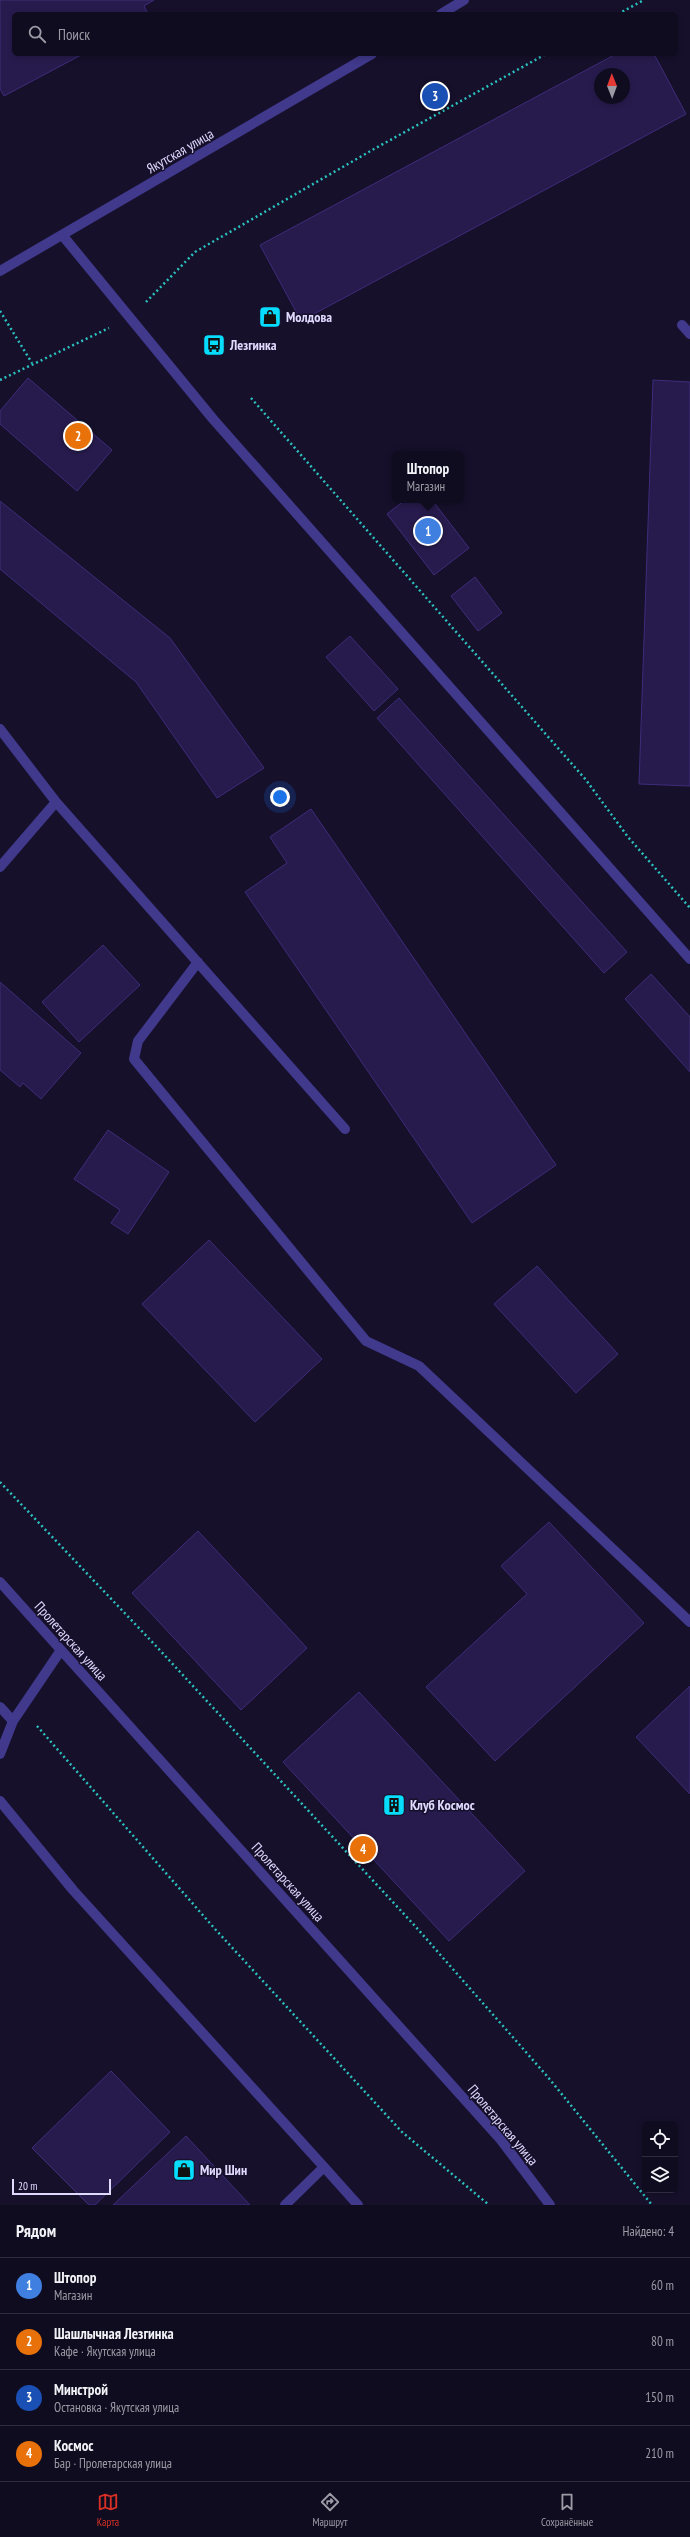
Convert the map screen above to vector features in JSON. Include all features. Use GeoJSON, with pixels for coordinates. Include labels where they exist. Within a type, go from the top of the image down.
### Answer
{"type":"FeatureCollection","features":[{"type":"Feature","properties":{"kind":"street"},"geometry":{"type":"LineString","coordinates":[[444,12],[464,0]]}},
{"type":"Feature","properties":{"kind":"street","name":"Якутская улица"},"geometry":{"type":"LineString","coordinates":[[0,271],[63,236],[369,56]]}},
{"type":"Feature","properties":{"kind":"street"},"geometry":{"type":"LineString","coordinates":[[63,236],[213,419],[690,959]]}},
{"type":"Feature","properties":{"kind":"street"},"geometry":{"type":"LineString","coordinates":[[682,325],[690,334]]}},
{"type":"Feature","properties":{"kind":"street"},"geometry":{"type":"LineString","coordinates":[[0,729],[56,802],[345,1129]]}},
{"type":"Feature","properties":{"kind":"street"},"geometry":{"type":"LineString","coordinates":[[0,867],[56,802]]}},
{"type":"Feature","properties":{"kind":"street"},"geometry":{"type":"LineString","coordinates":[[198,962],[138,1041],[134,1059],[366,1341],[419,1366],[690,1622]]}},
{"type":"Feature","properties":{"kind":"street","name":"Пролетарская улица"},"geometry":{"type":"LineString","coordinates":[[0,1582],[501,2140],[550,2205]]}},
{"type":"Feature","properties":{"kind":"street"},"geometry":{"type":"LineString","coordinates":[[0,1754],[13,1721],[61,1650]]}},
{"type":"Feature","properties":{"kind":"street"},"geometry":{"type":"LineString","coordinates":[[0,1707],[13,1721]]}},
{"type":"Feature","properties":{"kind":"street"},"geometry":{"type":"LineString","coordinates":[[0,1801],[73,1890],[358,2205]]}},
{"type":"Feature","properties":{"kind":"street"},"geometry":{"type":"LineString","coordinates":[[285,2205],[324,2167]]}},
{"type":"Feature","properties":{"kind":"path"},"geometry":{"type":"LineString","coordinates":[[622,12],[644,0]]}},
{"type":"Feature","properties":{"kind":"path"},"geometry":{"type":"LineString","coordinates":[[0,380],[32,363],[130,318],[195,252],[374,149],[542,56]]}},
{"type":"Feature","properties":{"kind":"path"},"geometry":{"type":"LineString","coordinates":[[0,311],[32,363]]}},
{"type":"Feature","properties":{"kind":"path"},"geometry":{"type":"LineString","coordinates":[[251,398],[586,780],[628,837],[690,908]]}},
{"type":"Feature","properties":{"kind":"path"},"geometry":{"type":"LineString","coordinates":[[0,1482],[156,1646],[415,1926],[547,2076],[652,2205]]}},
{"type":"Feature","properties":{"kind":"path"},"geometry":{"type":"LineString","coordinates":[[22,1708],[94,1793],[215,1929],[402,2132],[489,2205]]}},
{"type":"Feature","properties":{"kind":"building"},"geometry":{"type":"Polygon","coordinates":[[[0,0],[154,0],[144,6],[147,12],[12,12],[12,56],[79,56],[4,96],[0,89],[0,0]]]}},
{"type":"Feature","properties":{"kind":"building"},"geometry":{"type":"Polygon","coordinates":[[[612,56],[655,56],[686,114],[301,321],[260,245],[612,56]]]}},
{"type":"Feature","properties":{"kind":"building"},"geometry":{"type":"Polygon","coordinates":[[[28,378],[112,450],[77,491],[0,424],[0,411],[28,378]]]}},
{"type":"Feature","properties":{"kind":"building"},"geometry":{"type":"Polygon","coordinates":[[[653,380],[690,382],[690,786],[639,784],[653,380]]]}},
{"type":"Feature","properties":{"kind":"building"},"geometry":{"type":"Polygon","coordinates":[[[0,501],[170,638],[264,768],[217,798],[136,682],[0,569],[0,501]]]}},
{"type":"Feature","properties":{"kind":"building"},"geometry":{"type":"Polygon","coordinates":[[[401,503],[434,503],[469,548],[434,575],[387,514],[401,503]]]}},
{"type":"Feature","properties":{"kind":"building"},"geometry":{"type":"Polygon","coordinates":[[[475,577],[502,613],[478,631],[451,596],[475,577]]]}},
{"type":"Feature","properties":{"kind":"building"},"geometry":{"type":"Polygon","coordinates":[[[350,636],[398,689],[374,711],[326,657],[350,636]]]}},
{"type":"Feature","properties":{"kind":"building"},"geometry":{"type":"Polygon","coordinates":[[[399,698],[627,952],[604,973],[377,718],[399,698]]]}},
{"type":"Feature","properties":{"kind":"building"},"geometry":{"type":"Polygon","coordinates":[[[311,809],[556,1165],[472,1223],[245,892],[287,863],[270,837],[311,809]]]}},
{"type":"Feature","properties":{"kind":"building"},"geometry":{"type":"Polygon","coordinates":[[[103,945],[140,985],[79,1042],[42,1002],[103,945]]]}},
{"type":"Feature","properties":{"kind":"building"},"geometry":{"type":"Polygon","coordinates":[[[651,974],[690,1017],[690,1072],[625,999],[651,974]]]}},
{"type":"Feature","properties":{"kind":"building"},"geometry":{"type":"Polygon","coordinates":[[[0,982],[81,1053],[41,1099],[23,1083],[20,1087],[0,1070],[0,982]]]}},
{"type":"Feature","properties":{"kind":"building"},"geometry":{"type":"Polygon","coordinates":[[[108,1130],[169,1172],[128,1234],[111,1223],[120,1210],[74,1179],[108,1130]]]}},
{"type":"Feature","properties":{"kind":"building"},"geometry":{"type":"Polygon","coordinates":[[[209,1240],[322,1359],[255,1422],[142,1304],[209,1240]]]}},
{"type":"Feature","properties":{"kind":"building"},"geometry":{"type":"Polygon","coordinates":[[[537,1266],[618,1354],[576,1393],[494,1304],[537,1266]]]}},
{"type":"Feature","properties":{"kind":"building"},"geometry":{"type":"Polygon","coordinates":[[[549,1522],[644,1623],[495,1761],[426,1687],[527,1594],[501,1566],[549,1522]]]}},
{"type":"Feature","properties":{"kind":"building"},"geometry":{"type":"Polygon","coordinates":[[[198,1531],[307,1648],[241,1710],[132,1593],[198,1531]]]}},
{"type":"Feature","properties":{"kind":"building"},"geometry":{"type":"Polygon","coordinates":[[[690,1686],[690,1794],[636,1737],[690,1686]]]}},
{"type":"Feature","properties":{"kind":"building","name":"Клуб Космос"},"geometry":{"type":"Polygon","coordinates":[[[359,1692],[525,1871],[449,1941],[283,1762],[359,1692]]]}},
{"type":"Feature","properties":{"kind":"building"},"geometry":{"type":"Polygon","coordinates":[[[111,2071],[170,2132],[95,2205],[89,2205],[32,2148],[111,2071]]]}},
{"type":"Feature","properties":{"kind":"building","name":"Мир Шин"},"geometry":{"type":"Polygon","coordinates":[[[186,2136],[250,2205],[113,2205],[186,2136]]]}},
{"type":"Feature","properties":{"kind":"place","name":"Минстрой"},"geometry":{"type":"Point","coordinates":[435,96]}},
{"type":"Feature","properties":{"kind":"place","name":"Молдова"},"geometry":{"type":"Point","coordinates":[270,317]}},
{"type":"Feature","properties":{"kind":"place","name":"Лезгинка"},"geometry":{"type":"Point","coordinates":[214,345]}},
{"type":"Feature","properties":{"kind":"place","name":"Шашлычная Лезгинка"},"geometry":{"type":"Point","coordinates":[78,436]}},
{"type":"Feature","properties":{"kind":"place","name":"Штопор"},"geometry":{"type":"Point","coordinates":[428,531]}},
{"type":"Feature","properties":{"kind":"place","name":"Клуб Космос"},"geometry":{"type":"Point","coordinates":[394,1805]}},
{"type":"Feature","properties":{"kind":"place","name":"Космос"},"geometry":{"type":"Point","coordinates":[363,1849]}},
{"type":"Feature","properties":{"kind":"place","name":"Мир Шин"},"geometry":{"type":"Point","coordinates":[184,2170]}}]}
